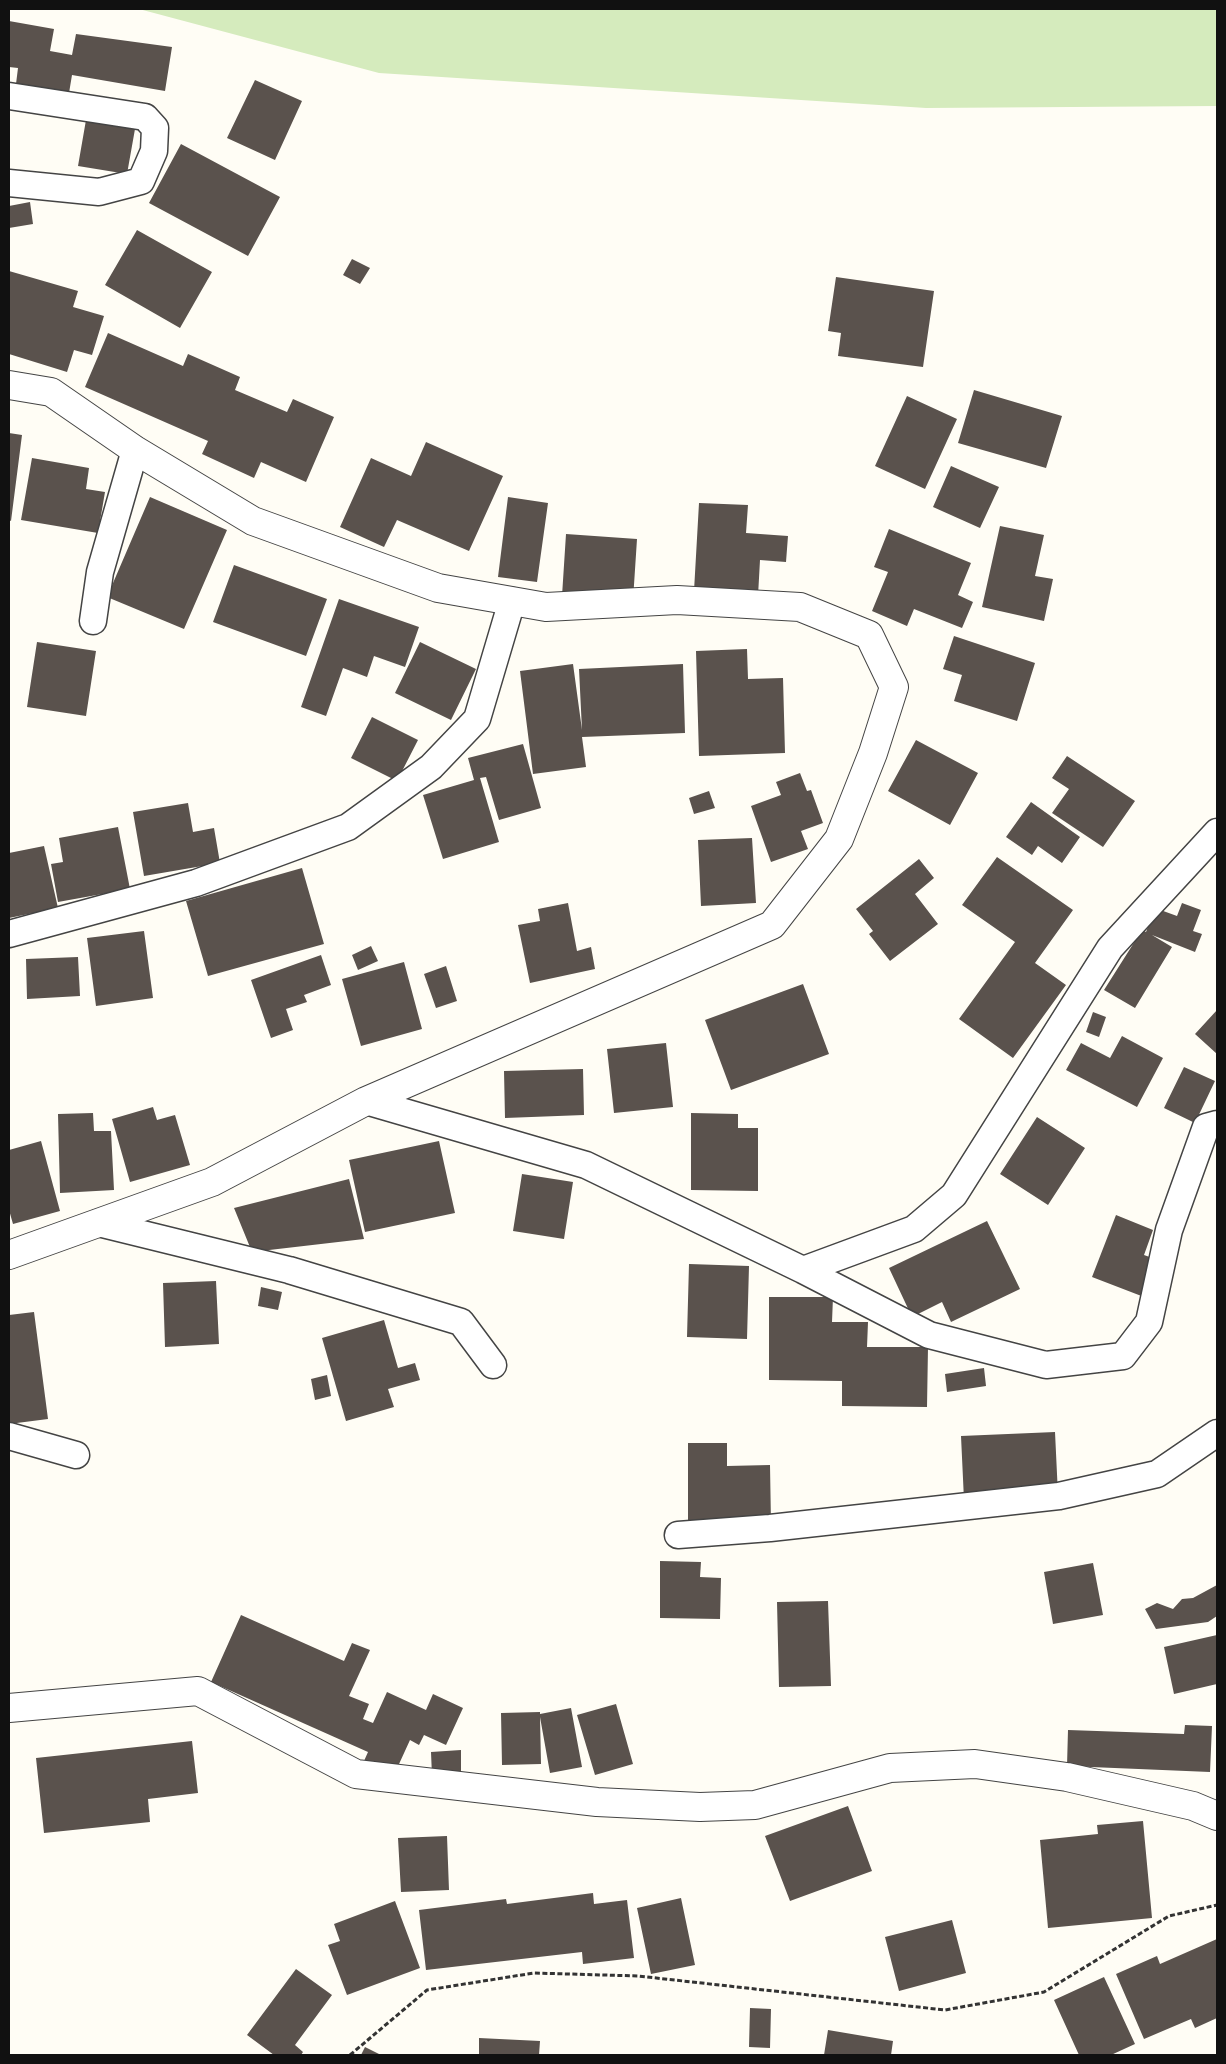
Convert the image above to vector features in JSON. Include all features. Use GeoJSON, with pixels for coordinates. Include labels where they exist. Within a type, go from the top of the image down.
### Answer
{"type":"FeatureCollection","features":[{"type":"Feature","properties":{"kind":"street"},"geometry":{"type":"LineString","coordinates":[[9,96],[145,117],[155,128],[154,151],[141,181],[99,192],[9,183]]}},
{"type":"Feature","properties":{"kind":"street"},"geometry":{"type":"LineString","coordinates":[[9,373],[52,392],[135,450],[253,521],[438,588],[546,607],[677,600],[800,607],[869,635],[894,687],[873,753],[838,839],[772,925],[366,1101],[212,1182],[9,1255]]}},
{"type":"Feature","properties":{"kind":"street"},"geometry":{"type":"LineString","coordinates":[[9,385],[52,392]]}},
{"type":"Feature","properties":{"kind":"street"},"geometry":{"type":"LineString","coordinates":[[94,621],[100,572],[135,450]]}},
{"type":"Feature","properties":{"kind":"street"},"geometry":{"type":"LineString","coordinates":[[9,934],[196,883],[348,827],[431,767],[477,719],[512,601]]}},
{"type":"Feature","properties":{"kind":"street"},"geometry":{"type":"LineString","coordinates":[[803,1270],[914,1228],[954,1195],[1110,948],[1217,832]]}},
{"type":"Feature","properties":{"kind":"street"},"geometry":{"type":"LineString","coordinates":[[366,1101],[586,1166],[803,1270],[929,1335],[1046,1365],[1123,1356],[1149,1322],[1169,1230],[1206,1127],[1217,1124]]}},
{"type":"Feature","properties":{"kind":"street"},"geometry":{"type":"LineString","coordinates":[[98,1223],[289,1270],[461,1322],[493,1365]]}},
{"type":"Feature","properties":{"kind":"street"},"geometry":{"type":"LineString","coordinates":[[678,1535],[770,1528],[1058,1496],[1157,1474],[1217,1433]]}},
{"type":"Feature","properties":{"kind":"street"},"geometry":{"type":"LineString","coordinates":[[9,1436],[76,1455]]}},
{"type":"Feature","properties":{"kind":"street"},"geometry":{"type":"LineString","coordinates":[[9,1708],[198,1691],[356,1774],[598,1802],[700,1807],[755,1805],[890,1768],[974,1764],[1067,1777],[1193,1806],[1217,1816]]}},
{"type":"Feature","properties":{"kind":"path"},"geometry":{"type":"LineString","coordinates":[[350,2055],[427,1990],[534,1973],[638,1976],[945,2010],[1044,1992],[1169,1916],[1217,1904]]}},
{"type":"Feature","properties":{"kind":"green space"},"geometry":{"type":"Polygon","coordinates":[[[139,9],[1217,9],[1217,106],[926,108],[379,73],[139,9]]]}},
{"type":"Feature","properties":{"kind":"building"},"geometry":{"type":"Polygon","coordinates":[[[9,21],[54,29],[50,51],[72,55],[76,34],[172,47],[165,91],[72,75],[69,93],[16,84],[18,68],[9,67],[9,21]]]}},
{"type":"Feature","properties":{"kind":"building"},"geometry":{"type":"Polygon","coordinates":[[[255,80],[302,101],[275,160],[227,138],[255,80]]]}},
{"type":"Feature","properties":{"kind":"building"},"geometry":{"type":"Polygon","coordinates":[[[86,120],[135,129],[127,174],[78,166],[86,120]]]}},
{"type":"Feature","properties":{"kind":"building"},"geometry":{"type":"Polygon","coordinates":[[[181,144],[280,197],[248,256],[149,203],[181,144]]]}},
{"type":"Feature","properties":{"kind":"building"},"geometry":{"type":"Polygon","coordinates":[[[30,202],[33,224],[9,228],[9,206],[30,202]]]}},
{"type":"Feature","properties":{"kind":"building"},"geometry":{"type":"Polygon","coordinates":[[[137,230],[212,272],[180,328],[105,285],[137,230]]]}},
{"type":"Feature","properties":{"kind":"building"},"geometry":{"type":"Polygon","coordinates":[[[352,259],[370,268],[360,284],[343,275],[352,259]]]}},
{"type":"Feature","properties":{"kind":"building"},"geometry":{"type":"Polygon","coordinates":[[[9,271],[78,291],[73,307],[104,316],[92,355],[74,350],[67,372],[9,354],[9,271]]]}},
{"type":"Feature","properties":{"kind":"building"},"geometry":{"type":"Polygon","coordinates":[[[836,277],[934,291],[923,367],[838,356],[841,333],[828,331],[836,277]]]}},
{"type":"Feature","properties":{"kind":"building"},"geometry":{"type":"Polygon","coordinates":[[[108,333],[183,366],[188,354],[240,377],[235,390],[287,412],[293,399],[334,417],[306,482],[261,462],[254,478],[202,454],[208,441],[85,387],[108,333]]]}},
{"type":"Feature","properties":{"kind":"building"},"geometry":{"type":"Polygon","coordinates":[[[974,390],[1062,416],[1046,468],[958,443],[974,390]]]}},
{"type":"Feature","properties":{"kind":"building"},"geometry":{"type":"Polygon","coordinates":[[[907,396],[957,419],[925,489],[875,466],[907,396]]]}},
{"type":"Feature","properties":{"kind":"building"},"geometry":{"type":"Polygon","coordinates":[[[9,433],[22,435],[11,521],[9,520],[9,433]]]}},
{"type":"Feature","properties":{"kind":"building"},"geometry":{"type":"Polygon","coordinates":[[[426,442],[503,476],[469,551],[397,520],[384,547],[340,527],[371,458],[411,476],[426,442]]]}},
{"type":"Feature","properties":{"kind":"building"},"geometry":{"type":"Polygon","coordinates":[[[32,458],[89,468],[86,489],[105,492],[98,533],[21,520],[32,458]]]}},
{"type":"Feature","properties":{"kind":"building"},"geometry":{"type":"Polygon","coordinates":[[[951,466],[999,487],[980,528],[933,507],[951,466]]]}},
{"type":"Feature","properties":{"kind":"building"},"geometry":{"type":"Polygon","coordinates":[[[150,497],[227,530],[184,629],[107,597],[150,497]]]}},
{"type":"Feature","properties":{"kind":"building"},"geometry":{"type":"Polygon","coordinates":[[[508,497],[548,503],[537,582],[498,577],[508,497]]]}},
{"type":"Feature","properties":{"kind":"building"},"geometry":{"type":"Polygon","coordinates":[[[699,503],[748,505],[746,533],[788,536],[786,562],[760,560],[758,596],[694,591],[699,503]]]}},
{"type":"Feature","properties":{"kind":"building"},"geometry":{"type":"Polygon","coordinates":[[[1000,526],[1044,535],[1035,576],[1053,579],[1044,621],[982,607],[1000,526]]]}},
{"type":"Feature","properties":{"kind":"building"},"geometry":{"type":"Polygon","coordinates":[[[889,529],[971,563],[958,595],[973,602],[962,628],[914,609],[907,626],[872,611],[888,572],[874,567],[889,529]]]}},
{"type":"Feature","properties":{"kind":"building"},"geometry":{"type":"Polygon","coordinates":[[[566,534],[637,539],[633,600],[562,596],[566,534]]]}},
{"type":"Feature","properties":{"kind":"building"},"geometry":{"type":"Polygon","coordinates":[[[234,565],[327,599],[306,656],[213,622],[234,565]]]}},
{"type":"Feature","properties":{"kind":"building"},"geometry":{"type":"Polygon","coordinates":[[[339,599],[419,627],[405,667],[374,656],[367,677],[343,668],[326,716],[301,707],[339,599]]]}},
{"type":"Feature","properties":{"kind":"building"},"geometry":{"type":"Polygon","coordinates":[[[954,636],[1035,663],[1017,721],[954,701],[962,675],[943,669],[954,636]]]}},
{"type":"Feature","properties":{"kind":"building"},"geometry":{"type":"Polygon","coordinates":[[[37,642],[96,651],[86,716],[27,707],[37,642]]]}},
{"type":"Feature","properties":{"kind":"building"},"geometry":{"type":"Polygon","coordinates":[[[420,642],[476,669],[451,720],[395,693],[420,642]]]}},
{"type":"Feature","properties":{"kind":"building"},"geometry":{"type":"Polygon","coordinates":[[[747,649],[748,679],[783,678],[785,753],[699,756],[696,651],[747,649]]]}},
{"type":"Feature","properties":{"kind":"building"},"geometry":{"type":"Polygon","coordinates":[[[573,664],[582,730],[579,669],[683,664],[685,733],[582,737],[586,767],[533,774],[520,671],[573,664]]]}},
{"type":"Feature","properties":{"kind":"building"},"geometry":{"type":"Polygon","coordinates":[[[372,717],[418,740],[397,781],[351,758],[372,717]]]}},
{"type":"Feature","properties":{"kind":"building"},"geometry":{"type":"Polygon","coordinates":[[[916,740],[978,773],[950,825],[888,791],[916,740]]]}},
{"type":"Feature","properties":{"kind":"building"},"geometry":{"type":"Polygon","coordinates":[[[523,744],[541,808],[499,820],[486,777],[480,778],[499,842],[443,859],[423,795],[474,780],[468,758],[523,744]]]}},
{"type":"Feature","properties":{"kind":"building"},"geometry":{"type":"Polygon","coordinates":[[[1067,756],[1135,801],[1103,847],[1052,813],[1069,789],[1052,778],[1067,756]]]}},
{"type":"Feature","properties":{"kind":"building"},"geometry":{"type":"Polygon","coordinates":[[[800,773],[807,791],[811,790],[823,823],[801,831],[808,849],[771,862],[751,806],[781,795],[776,782],[800,773]]]}},
{"type":"Feature","properties":{"kind":"building"},"geometry":{"type":"Polygon","coordinates":[[[709,791],[715,808],[694,814],[689,798],[709,791]]]}},
{"type":"Feature","properties":{"kind":"building"},"geometry":{"type":"Polygon","coordinates":[[[1031,802],[1080,837],[1062,863],[1038,846],[1032,855],[1006,837],[1031,802]]]}},
{"type":"Feature","properties":{"kind":"building"},"geometry":{"type":"Polygon","coordinates":[[[188,803],[193,832],[214,828],[220,863],[144,876],[133,812],[188,803]]]}},
{"type":"Feature","properties":{"kind":"building"},"geometry":{"type":"Polygon","coordinates":[[[118,827],[130,889],[58,902],[51,864],[63,862],[59,838],[118,827]]]}},
{"type":"Feature","properties":{"kind":"building"},"geometry":{"type":"Polygon","coordinates":[[[752,838],[756,903],[701,906],[698,840],[752,838]]]}},
{"type":"Feature","properties":{"kind":"building"},"geometry":{"type":"Polygon","coordinates":[[[44,846],[58,908],[9,918],[9,853],[44,846]]]}},
{"type":"Feature","properties":{"kind":"building"},"geometry":{"type":"Polygon","coordinates":[[[997,857],[1073,910],[1035,963],[1066,985],[1013,1058],[959,1019],[1015,942],[962,905],[997,857]]]}},
{"type":"Feature","properties":{"kind":"building"},"geometry":{"type":"Polygon","coordinates":[[[919,859],[934,878],[915,894],[938,924],[890,961],[869,934],[873,931],[856,909],[919,859]]]}},
{"type":"Feature","properties":{"kind":"building"},"geometry":{"type":"Polygon","coordinates":[[[302,868],[324,944],[208,976],[186,901],[302,868]]]}},
{"type":"Feature","properties":{"kind":"building"},"geometry":{"type":"Polygon","coordinates":[[[568,903],[577,951],[591,947],[595,969],[530,983],[518,925],[540,921],[538,909],[568,903]]]}},
{"type":"Feature","properties":{"kind":"building"},"geometry":{"type":"Polygon","coordinates":[[[1182,903],[1201,910],[1193,931],[1202,934],[1195,952],[1152,935],[1172,947],[1135,1008],[1104,990],[1142,930],[1146,932],[1155,908],[1177,916],[1182,903]]]}},
{"type":"Feature","properties":{"kind":"building"},"geometry":{"type":"Polygon","coordinates":[[[144,931],[153,998],[96,1006],[87,938],[144,931]]]}},
{"type":"Feature","properties":{"kind":"building"},"geometry":{"type":"Polygon","coordinates":[[[371,946],[378,961],[358,970],[352,955],[371,946]]]}},
{"type":"Feature","properties":{"kind":"building"},"geometry":{"type":"Polygon","coordinates":[[[321,955],[331,985],[304,995],[307,1002],[286,1009],[293,1030],[271,1038],[251,980],[321,955]]]}},
{"type":"Feature","properties":{"kind":"building"},"geometry":{"type":"Polygon","coordinates":[[[78,957],[80,996],[27,999],[26,959],[78,957]]]}},
{"type":"Feature","properties":{"kind":"building"},"geometry":{"type":"Polygon","coordinates":[[[404,962],[422,1029],[361,1046],[342,979],[404,962]]]}},
{"type":"Feature","properties":{"kind":"building"},"geometry":{"type":"Polygon","coordinates":[[[446,966],[457,1001],[436,1008],[424,974],[446,966]]]}},
{"type":"Feature","properties":{"kind":"building"},"geometry":{"type":"Polygon","coordinates":[[[803,984],[829,1054],[731,1090],[705,1020],[803,984]]]}},
{"type":"Feature","properties":{"kind":"building"},"geometry":{"type":"Polygon","coordinates":[[[1217,1010],[1217,1054],[1195,1034],[1217,1010]]]}},
{"type":"Feature","properties":{"kind":"building"},"geometry":{"type":"Polygon","coordinates":[[[1093,1012],[1106,1017],[1099,1037],[1086,1032],[1093,1012]]]}},
{"type":"Feature","properties":{"kind":"building"},"geometry":{"type":"Polygon","coordinates":[[[1122,1036],[1163,1058],[1137,1107],[1066,1070],[1081,1043],[1110,1058],[1122,1036]]]}},
{"type":"Feature","properties":{"kind":"building"},"geometry":{"type":"Polygon","coordinates":[[[666,1043],[673,1107],[614,1113],[607,1049],[666,1043]]]}},
{"type":"Feature","properties":{"kind":"building"},"geometry":{"type":"Polygon","coordinates":[[[1184,1067],[1215,1081],[1195,1123],[1164,1108],[1184,1067]]]}},
{"type":"Feature","properties":{"kind":"building"},"geometry":{"type":"Polygon","coordinates":[[[583,1069],[584,1115],[505,1118],[504,1071],[583,1069]]]}},
{"type":"Feature","properties":{"kind":"building"},"geometry":{"type":"Polygon","coordinates":[[[153,1107],[157,1120],[175,1115],[190,1165],[130,1182],[112,1119],[153,1107]]]}},
{"type":"Feature","properties":{"kind":"building"},"geometry":{"type":"Polygon","coordinates":[[[93,1113],[94,1131],[111,1131],[114,1190],[60,1193],[58,1114],[93,1113]]]}},
{"type":"Feature","properties":{"kind":"building"},"geometry":{"type":"Polygon","coordinates":[[[691,1113],[738,1114],[738,1128],[758,1128],[758,1191],[691,1190],[691,1113]]]}},
{"type":"Feature","properties":{"kind":"building"},"geometry":{"type":"Polygon","coordinates":[[[1037,1117],[1085,1148],[1048,1205],[1000,1174],[1037,1117]]]}},
{"type":"Feature","properties":{"kind":"building"},"geometry":{"type":"Polygon","coordinates":[[[41,1141],[60,1211],[13,1224],[9,1210],[9,1150],[41,1141]]]}},
{"type":"Feature","properties":{"kind":"building"},"geometry":{"type":"Polygon","coordinates":[[[439,1141],[455,1213],[365,1232],[349,1160],[439,1141]]]}},
{"type":"Feature","properties":{"kind":"building"},"geometry":{"type":"Polygon","coordinates":[[[522,1174],[573,1182],[564,1239],[513,1231],[522,1174]]]}},
{"type":"Feature","properties":{"kind":"building"},"geometry":{"type":"Polygon","coordinates":[[[349,1179],[364,1239],[252,1252],[234,1208],[349,1179]]]}},
{"type":"Feature","properties":{"kind":"building"},"geometry":{"type":"Polygon","coordinates":[[[1116,1215],[1153,1230],[1144,1255],[1158,1260],[1144,1297],[1092,1277],[1116,1215]]]}},
{"type":"Feature","properties":{"kind":"building"},"geometry":{"type":"Polygon","coordinates":[[[987,1221],[1020,1289],[951,1322],[942,1302],[912,1317],[889,1268],[987,1221]]]}},
{"type":"Feature","properties":{"kind":"building"},"geometry":{"type":"Polygon","coordinates":[[[689,1264],[749,1266],[747,1339],[687,1337],[689,1264]]]}},
{"type":"Feature","properties":{"kind":"building"},"geometry":{"type":"Polygon","coordinates":[[[216,1281],[219,1344],[165,1347],[163,1283],[216,1281]]]}},
{"type":"Feature","properties":{"kind":"building"},"geometry":{"type":"Polygon","coordinates":[[[261,1287],[282,1292],[278,1310],[258,1306],[261,1287]]]}},
{"type":"Feature","properties":{"kind":"building"},"geometry":{"type":"Polygon","coordinates":[[[769,1297],[833,1297],[832,1322],[868,1322],[867,1347],[928,1347],[927,1407],[842,1406],[842,1381],[769,1380],[769,1297]]]}},
{"type":"Feature","properties":{"kind":"building"},"geometry":{"type":"Polygon","coordinates":[[[34,1312],[48,1419],[9,1424],[9,1315],[34,1312]]]}},
{"type":"Feature","properties":{"kind":"building"},"geometry":{"type":"Polygon","coordinates":[[[384,1320],[398,1368],[415,1363],[420,1380],[388,1389],[394,1407],[346,1421],[322,1338],[384,1320]]]}},
{"type":"Feature","properties":{"kind":"building"},"geometry":{"type":"Polygon","coordinates":[[[984,1368],[986,1386],[947,1392],[945,1374],[984,1368]]]}},
{"type":"Feature","properties":{"kind":"building"},"geometry":{"type":"Polygon","coordinates":[[[327,1375],[331,1396],[315,1400],[311,1379],[327,1375]]]}},
{"type":"Feature","properties":{"kind":"building"},"geometry":{"type":"Polygon","coordinates":[[[1055,1432],[1058,1495],[964,1500],[961,1436],[1055,1432]]]}},
{"type":"Feature","properties":{"kind":"building"},"geometry":{"type":"Polygon","coordinates":[[[688,1443],[727,1443],[727,1466],[770,1465],[771,1524],[688,1524],[688,1443]]]}},
{"type":"Feature","properties":{"kind":"building"},"geometry":{"type":"Polygon","coordinates":[[[660,1561],[701,1562],[700,1577],[721,1578],[720,1619],[660,1618],[660,1561]]]}},
{"type":"Feature","properties":{"kind":"building"},"geometry":{"type":"Polygon","coordinates":[[[1093,1563],[1103,1615],[1053,1624],[1044,1572],[1093,1563]]]}},
{"type":"Feature","properties":{"kind":"building"},"geometry":{"type":"Polygon","coordinates":[[[1217,1585],[1217,1616],[1208,1622],[1156,1629],[1145,1609],[1157,1603],[1173,1609],[1182,1599],[1193,1598],[1217,1585]]]}},
{"type":"Feature","properties":{"kind":"building"},"geometry":{"type":"Polygon","coordinates":[[[828,1601],[831,1686],[779,1687],[777,1602],[828,1601]]]}},
{"type":"Feature","properties":{"kind":"building"},"geometry":{"type":"Polygon","coordinates":[[[241,1615],[344,1661],[352,1643],[370,1650],[349,1696],[369,1704],[363,1719],[373,1723],[387,1692],[426,1710],[433,1694],[463,1708],[446,1745],[424,1735],[419,1745],[410,1740],[394,1775],[364,1761],[368,1752],[211,1682],[241,1615]]]}},
{"type":"Feature","properties":{"kind":"building"},"geometry":{"type":"Polygon","coordinates":[[[1217,1635],[1217,1684],[1174,1694],[1164,1647],[1217,1635]]]}},
{"type":"Feature","properties":{"kind":"building"},"geometry":{"type":"Polygon","coordinates":[[[616,1704],[633,1764],[595,1775],[577,1715],[616,1704]]]}},
{"type":"Feature","properties":{"kind":"building"},"geometry":{"type":"Polygon","coordinates":[[[571,1708],[582,1767],[550,1773],[540,1717],[541,1764],[502,1765],[501,1713],[540,1712],[540,1714],[571,1708]]]}},
{"type":"Feature","properties":{"kind":"building"},"geometry":{"type":"Polygon","coordinates":[[[1185,1725],[1212,1726],[1210,1772],[1067,1766],[1068,1730],[1184,1734],[1185,1725]]]}},
{"type":"Feature","properties":{"kind":"building"},"geometry":{"type":"Polygon","coordinates":[[[192,1741],[198,1793],[148,1799],[150,1822],[44,1833],[36,1758],[192,1741]]]}},
{"type":"Feature","properties":{"kind":"building"},"geometry":{"type":"Polygon","coordinates":[[[461,1750],[461,1775],[432,1776],[431,1752],[461,1750]]]}},
{"type":"Feature","properties":{"kind":"building"},"geometry":{"type":"Polygon","coordinates":[[[848,1806],[872,1871],[790,1901],[765,1836],[848,1806]]]}},
{"type":"Feature","properties":{"kind":"building"},"geometry":{"type":"Polygon","coordinates":[[[1143,1821],[1152,1918],[1048,1928],[1040,1840],[1098,1834],[1097,1825],[1143,1821]]]}},
{"type":"Feature","properties":{"kind":"building"},"geometry":{"type":"Polygon","coordinates":[[[447,1836],[449,1890],[401,1892],[398,1838],[447,1836]]]}},
{"type":"Feature","properties":{"kind":"building"},"geometry":{"type":"Polygon","coordinates":[[[593,1893],[594,1904],[627,1900],[634,1958],[583,1964],[582,1952],[426,1970],[419,1910],[506,1899],[507,1904],[593,1893]]]}},
{"type":"Feature","properties":{"kind":"building"},"geometry":{"type":"Polygon","coordinates":[[[681,1898],[695,1965],[651,1974],[637,1908],[681,1898]]]}},
{"type":"Feature","properties":{"kind":"building"},"geometry":{"type":"Polygon","coordinates":[[[395,1901],[420,1968],[347,1995],[328,1945],[340,1941],[334,1924],[395,1901]]]}},
{"type":"Feature","properties":{"kind":"building"},"geometry":{"type":"Polygon","coordinates":[[[952,1920],[966,1973],[899,1991],[885,1937],[952,1920]]]}},
{"type":"Feature","properties":{"kind":"building"},"geometry":{"type":"Polygon","coordinates":[[[1217,1939],[1217,2018],[1195,2028],[1191,2019],[1144,2039],[1116,1974],[1157,1956],[1160,1964],[1217,1939]]]}},
{"type":"Feature","properties":{"kind":"building"},"geometry":{"type":"Polygon","coordinates":[[[296,1969],[332,1995],[295,2045],[303,2052],[301,2055],[274,2055],[247,2035],[296,1969]]]}},
{"type":"Feature","properties":{"kind":"building"},"geometry":{"type":"Polygon","coordinates":[[[1104,1977],[1135,2044],[1111,2055],[1079,2055],[1054,2000],[1104,1977]]]}},
{"type":"Feature","properties":{"kind":"building"},"geometry":{"type":"Polygon","coordinates":[[[750,2008],[771,2009],[770,2048],[749,2047],[750,2008]]]}},
{"type":"Feature","properties":{"kind":"building"},"geometry":{"type":"Polygon","coordinates":[[[828,2030],[893,2041],[891,2055],[824,2055],[828,2030]]]}},
{"type":"Feature","properties":{"kind":"building"},"geometry":{"type":"Polygon","coordinates":[[[479,2038],[540,2041],[539,2055],[479,2055],[479,2038]]]}},
{"type":"Feature","properties":{"kind":"building"},"geometry":{"type":"Polygon","coordinates":[[[365,2047],[381,2055],[361,2055],[365,2047]]]}}]}
